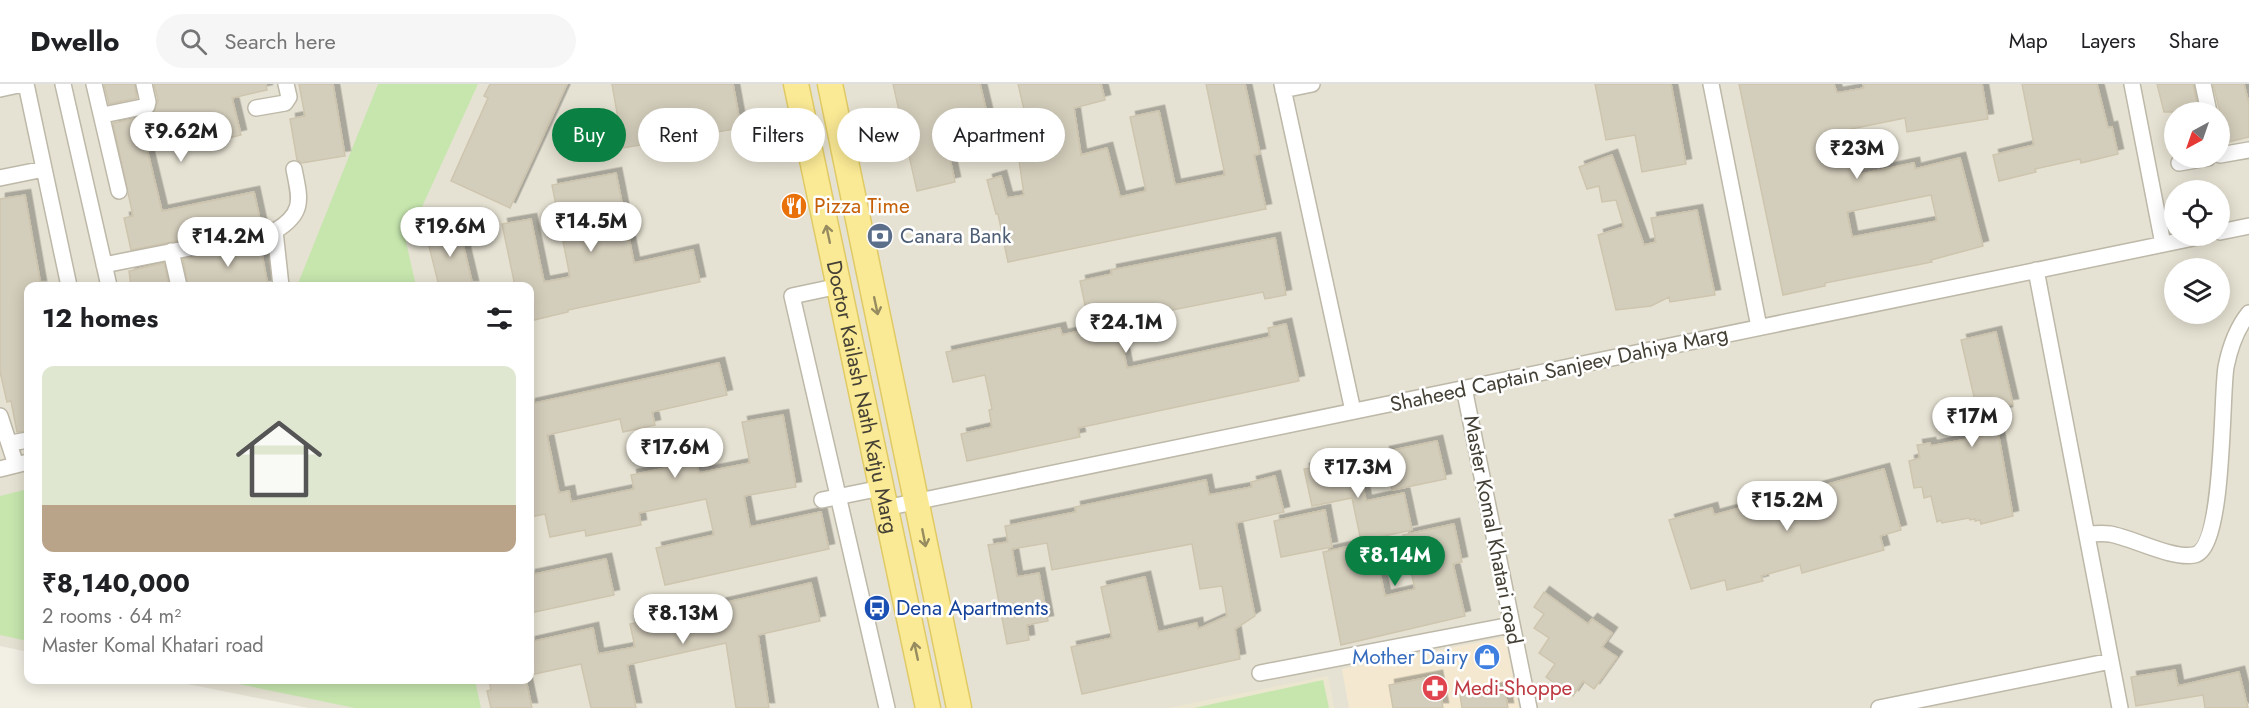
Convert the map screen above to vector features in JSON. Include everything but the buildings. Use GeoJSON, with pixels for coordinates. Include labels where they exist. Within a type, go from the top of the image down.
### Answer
{"type":"FeatureCollection","features":[{"type":"Feature","properties":{"kind":"main road","name":"Doctor Kailash Nath Katju Marg"},"geometry":{"type":"LineString","coordinates":[[796,84],[928,708]]}},
{"type":"Feature","properties":{"kind":"main road","name":"Doctor Kailash Nath Katju Marg"},"geometry":{"type":"LineString","coordinates":[[830,84],[959,708]]}},
{"type":"Feature","properties":{"kind":"street"},"geometry":{"type":"LineString","coordinates":[[0,89],[25,84],[68,282]]}},
{"type":"Feature","properties":{"kind":"street"},"geometry":{"type":"LineString","coordinates":[[63,84],[108,282]]}},
{"type":"Feature","properties":{"kind":"street"},"geometry":{"type":"LineString","coordinates":[[94,84],[119,191]]}},
{"type":"Feature","properties":{"kind":"street"},"geometry":{"type":"LineString","coordinates":[[103,115],[147,106],[144,84]]}},
{"type":"Feature","properties":{"kind":"street"},"geometry":{"type":"LineString","coordinates":[[256,108],[285,103],[289,97],[286,84]]}},
{"type":"Feature","properties":{"kind":"street"},"geometry":{"type":"LineString","coordinates":[[1312,84],[1283,87],[1353,411]]}},
{"type":"Feature","properties":{"kind":"street"},"geometry":{"type":"LineString","coordinates":[[1711,84],[1759,327]]}},
{"type":"Feature","properties":{"kind":"street"},"geometry":{"type":"LineString","coordinates":[[2132,84],[2163,244]]}},
{"type":"Feature","properties":{"kind":"street"},"geometry":{"type":"LineString","coordinates":[[2203,84],[2207,102]]}},
{"type":"Feature","properties":{"kind":"street"},"geometry":{"type":"LineString","coordinates":[[2230,153],[2249,150]]}},
{"type":"Feature","properties":{"kind":"street"},"geometry":{"type":"LineString","coordinates":[[0,178],[44,169]]}},
{"type":"Feature","properties":{"kind":"street"},"geometry":{"type":"LineString","coordinates":[[104,265],[275,231],[287,224],[299,206],[294,169]]}},
{"type":"Feature","properties":{"kind":"street"},"geometry":{"type":"LineString","coordinates":[[2230,230],[2249,226]]}},
{"type":"Feature","properties":{"kind":"street"},"geometry":{"type":"LineString","coordinates":[[275,231],[278,282]]}},
{"type":"Feature","properties":{"kind":"street","name":"Shaheed Captain Sanjeev Dahiya Marg"},"geometry":{"type":"LineString","coordinates":[[822,500],[838,497],[883,498],[916,502],[2163,244]]}},
{"type":"Feature","properties":{"kind":"street"},"geometry":{"type":"LineString","coordinates":[[171,251],[178,282]]}},
{"type":"Feature","properties":{"kind":"street"},"geometry":{"type":"LineString","coordinates":[[2036,270],[2120,708]]}},
{"type":"Feature","properties":{"kind":"street"},"geometry":{"type":"LineString","coordinates":[[839,286],[792,296],[887,708]]}},
{"type":"Feature","properties":{"kind":"street"},"geometry":{"type":"LineString","coordinates":[[2087,534],[2109,534],[2181,555],[2196,555],[2206,547],[2220,477],[2226,370],[2231,343],[2242,321],[2249,313]]}},
{"type":"Feature","properties":{"kind":"street","name":"Master Komal Khatari road"},"geometry":{"type":"LineString","coordinates":[[1464,388],[1529,708]]}},
{"type":"Feature","properties":{"kind":"street"},"geometry":{"type":"LineString","coordinates":[[0,469],[22,464],[1,423]]}},
{"type":"Feature","properties":{"kind":"street"},"geometry":{"type":"LineString","coordinates":[[11,444],[24,441]]}},
{"type":"Feature","properties":{"kind":"street"},"geometry":{"type":"LineString","coordinates":[[1260,673],[1511,625]]}},
{"type":"Feature","properties":{"kind":"street"},"geometry":{"type":"LineString","coordinates":[[1880,708],[2112,661]]}},
{"type":"Feature","properties":{"kind":"shaded area"},"geometry":{"type":"Polygon","coordinates":[[[0,84],[2249,84],[2249,708],[308,708],[187,684],[534,684],[534,282],[24,282],[24,651],[0,646],[0,84]]]}},
{"type":"Feature","properties":{"kind":"shaded area"},"geometry":{"type":"Polygon","coordinates":[[[1505,637],[1519,708],[1349,708],[1342,669],[1505,637]]]}},
{"type":"Feature","properties":{"kind":"shaded area"},"geometry":{"type":"Polygon","coordinates":[[[1328,676],[1334,708],[1168,708],[1328,676]]]}},
{"type":"Feature","properties":{"kind":"green space"},"geometry":{"type":"Polygon","coordinates":[[[378,84],[478,84],[406,242],[415,282],[299,282],[378,84]]]}},
{"type":"Feature","properties":{"kind":"green space"},"geometry":{"type":"Polygon","coordinates":[[[24,490],[24,640],[0,635],[0,496],[24,490]]]}},
{"type":"Feature","properties":{"kind":"green space"},"geometry":{"type":"Polygon","coordinates":[[[1323,680],[1329,708],[1194,708],[1323,680]]]}},
{"type":"Feature","properties":{"kind":"green space"},"geometry":{"type":"Polygon","coordinates":[[[238,684],[476,684],[481,708],[355,708],[238,684]]]}},
{"type":"Feature","properties":{"kind":"place","name":"Pizza Time"},"geometry":{"type":"Point","coordinates":[794,206]}},
{"type":"Feature","properties":{"kind":"place","name":"Canara Bank"},"geometry":{"type":"Point","coordinates":[880,236]}},
{"type":"Feature","properties":{"kind":"place","name":"Dena Apartments"},"geometry":{"type":"Point","coordinates":[877,608]}},
{"type":"Feature","properties":{"kind":"place","name":"Mother Dairy"},"geometry":{"type":"Point","coordinates":[1487,657]}},
{"type":"Feature","properties":{"kind":"place","name":"Medi-Shoppe"},"geometry":{"type":"Point","coordinates":[1435,688]}}]}
